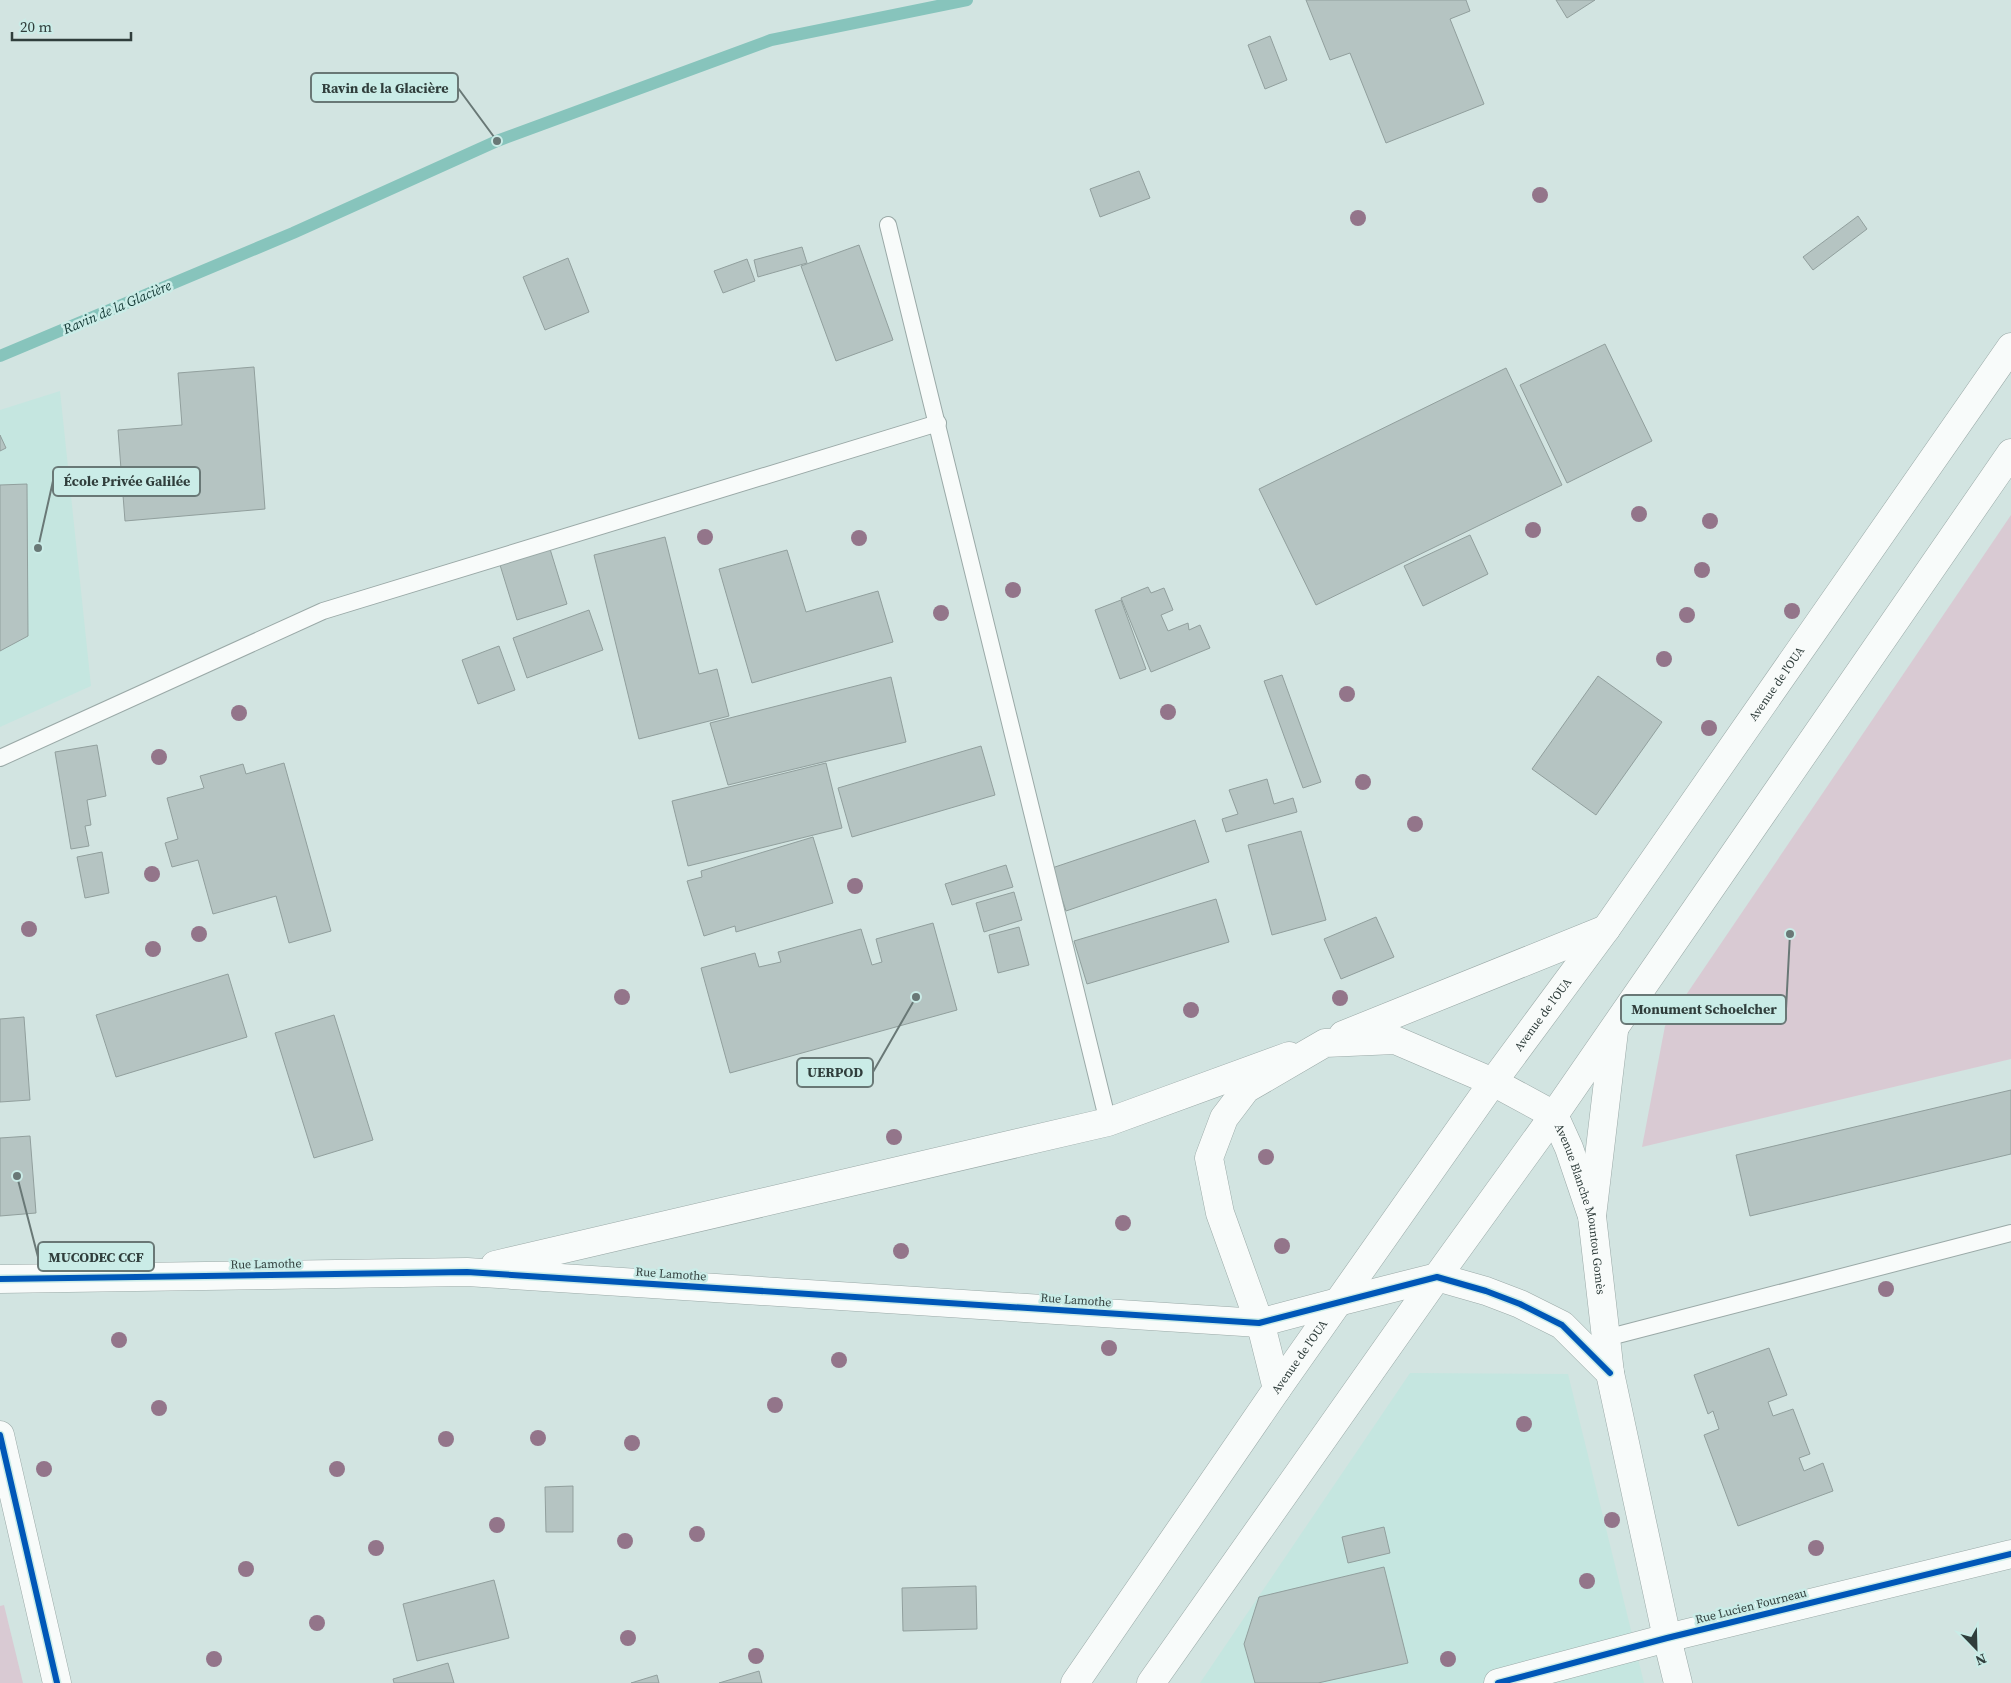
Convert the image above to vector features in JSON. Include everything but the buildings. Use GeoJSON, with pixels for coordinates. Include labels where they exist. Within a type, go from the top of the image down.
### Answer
{"type":"FeatureCollection","features":[{"type":"Feature","properties":{"kind":"main road","name":"Avenue de l'OUA"},"geometry":{"type":"LineString","coordinates":[[1075,1683],[1277,1389],[1493,1082],[1606,928],[2011,347]]}},
{"type":"Feature","properties":{"kind":"main road"},"geometry":{"type":"LineString","coordinates":[[1151,1683],[1437,1277],[1554,1115],[2011,454]]}},
{"type":"Feature","properties":{"kind":"main road"},"geometry":{"type":"LineString","coordinates":[[1277,1389],[1259,1323],[1220,1213],[1210,1158],[1224,1118],[1246,1089],[1325,1043],[1606,928]]}},
{"type":"Feature","properties":{"kind":"main road"},"geometry":{"type":"LineString","coordinates":[[1592,1216],[1614,1028]]}},
{"type":"Feature","properties":{"kind":"main road","name":"Avenue Blanche Mountou Gomès"},"geometry":{"type":"LineString","coordinates":[[1325,1043],[1395,1040],[1493,1082],[1554,1115],[1569,1148],[1592,1216],[1610,1373],[1678,1683]]}},
{"type":"Feature","properties":{"kind":"main road","name":"Rue Lamothe"},"geometry":{"type":"LineString","coordinates":[[467,1272],[1108,1122],[1325,1043]]}},
{"type":"Feature","properties":{"kind":"main road","name":"Rue Lamothe"},"geometry":{"type":"LineString","coordinates":[[0,1278],[467,1272],[1259,1323],[1338,1302]]}},
{"type":"Feature","properties":{"kind":"main road"},"geometry":{"type":"LineString","coordinates":[[1338,1302],[1437,1277],[1486,1291],[1520,1304],[1562,1325],[1610,1373]]}},
{"type":"Feature","properties":{"kind":"main road"},"geometry":{"type":"LineString","coordinates":[[0,1435],[57,1683]]}},
{"type":"Feature","properties":{"kind":"main road","name":"Rue Lucien Fourneau"},"geometry":{"type":"LineString","coordinates":[[1498,1683],[1667,1638],[2011,1554]]}},
{"type":"Feature","properties":{"kind":"lane"},"geometry":{"type":"LineString","coordinates":[[888,225],[1108,1122]]}},
{"type":"Feature","properties":{"kind":"lane"},"geometry":{"type":"LineString","coordinates":[[0,758],[323,611],[938,423]]}},
{"type":"Feature","properties":{"kind":"lane"},"geometry":{"type":"LineString","coordinates":[[1606,1338],[2011,1233]]}},
{"type":"Feature","properties":{"kind":"shaded area"},"geometry":{"type":"Polygon","coordinates":[[[60,391],[91,686],[0,727],[0,410],[60,391]]]}},
{"type":"Feature","properties":{"kind":"shaded area"},"geometry":{"type":"Polygon","coordinates":[[[2011,515],[2011,1059],[1642,1147],[1665,1026],[2011,515]]]}},
{"type":"Feature","properties":{"kind":"shaded area"},"geometry":{"type":"Polygon","coordinates":[[[1410,1373],[1568,1374],[1644,1683],[1200,1683],[1410,1373]]]}},
{"type":"Feature","properties":{"kind":"shaded area"},"geometry":{"type":"Polygon","coordinates":[[[4,1605],[23,1683],[0,1683],[0,1606],[4,1605]]]}},
{"type":"Feature","properties":{"kind":"waterway","name":"Ravin de la Glacière"},"geometry":{"type":"LineString","coordinates":[[0,356],[293,233],[497,141],[771,40],[967,0]]}},
{"type":"Feature","properties":{"kind":"cycle path"},"geometry":{"type":"LineString","coordinates":[[0,1279],[467,1272],[1259,1323],[1437,1277],[1486,1291],[1520,1304],[1562,1325],[1610,1373]]}},
{"type":"Feature","properties":{"kind":"cycle path"},"geometry":{"type":"LineString","coordinates":[[0,1435],[57,1683]]}},
{"type":"Feature","properties":{"kind":"cycle path"},"geometry":{"type":"LineString","coordinates":[[1498,1683],[1667,1638],[2011,1554]]}},
{"type":"Feature","properties":{"kind":"place","name":"Ravin de la Glacière"},"geometry":{"type":"Point","coordinates":[497,141]}},
{"type":"Feature","properties":{"kind":"place","name":"École Privée Galilée"},"geometry":{"type":"Point","coordinates":[38,548]}},
{"type":"Feature","properties":{"kind":"place","name":"Monument Schoelcher"},"geometry":{"type":"Point","coordinates":[1790,934]}},
{"type":"Feature","properties":{"kind":"place","name":"UERPOD"},"geometry":{"type":"Point","coordinates":[916,997]}},
{"type":"Feature","properties":{"kind":"place","name":"MUCODEC CCF"},"geometry":{"type":"Point","coordinates":[17,1176]}}]}
